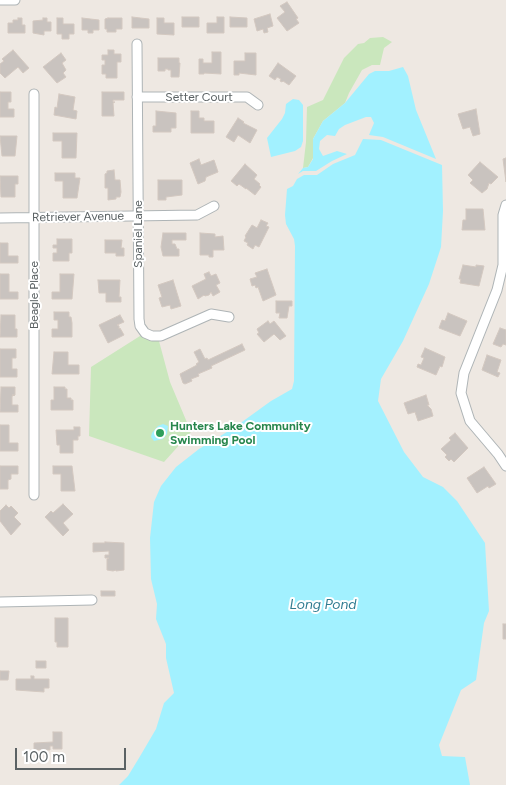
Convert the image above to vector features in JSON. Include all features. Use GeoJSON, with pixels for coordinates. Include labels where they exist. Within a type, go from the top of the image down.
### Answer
{"type":"FeatureCollection","features":[{"type":"Feature","properties":{"kind":"street"},"geometry":{"type":"LineString","coordinates":[[0,0],[15,0]]}},
{"type":"Feature","properties":{"kind":"street","name":"Spaniel Lane"},"geometry":{"type":"LineString","coordinates":[[137,44],[140,326],[145,333],[152,336],[161,336],[211,314],[229,318]]}},
{"type":"Feature","properties":{"kind":"street","name":"Beagle Place"},"geometry":{"type":"LineString","coordinates":[[34,94],[34,495]]}},
{"type":"Feature","properties":{"kind":"street","name":"Setter Court"},"geometry":{"type":"LineString","coordinates":[[137,96],[247,96],[258,105]]}},
{"type":"Feature","properties":{"kind":"street"},"geometry":{"type":"LineString","coordinates":[[506,205],[503,215],[503,265],[497,290],[464,373],[460,393],[470,421],[506,466]]}},
{"type":"Feature","properties":{"kind":"street","name":"Retriever Avenue"},"geometry":{"type":"LineString","coordinates":[[0,218],[197,215],[214,206]]}},
{"type":"Feature","properties":{"kind":"street"},"geometry":{"type":"LineString","coordinates":[[0,602],[92,600]]}},
{"type":"Feature","properties":{"kind":"green space"},"geometry":{"type":"Polygon","coordinates":[[[383,37],[392,42],[384,48],[380,65],[372,65],[362,70],[345,103],[323,121],[313,139],[313,158],[308,167],[303,168],[307,107],[323,100],[344,58],[358,44],[364,43],[370,38],[383,37]]]}},
{"type":"Feature","properties":{"kind":"green space"},"geometry":{"type":"Polygon","coordinates":[[[140,336],[159,341],[170,382],[191,432],[164,462],[89,436],[91,367],[140,336]]]}},
{"type":"Feature","properties":{"kind":"water"},"geometry":{"type":"Polygon","coordinates":[[[403,67],[408,76],[416,110],[436,159],[383,137],[369,135],[374,123],[371,117],[366,117],[345,125],[339,129],[335,136],[327,135],[320,141],[319,149],[323,156],[337,151],[347,154],[316,171],[303,171],[298,174],[303,168],[308,167],[313,159],[313,139],[323,121],[345,103],[369,74],[375,71],[389,71],[403,67]]]}},
{"type":"Feature","properties":{"kind":"water"},"geometry":{"type":"Polygon","coordinates":[[[293,99],[299,100],[303,105],[303,141],[301,147],[295,151],[271,157],[267,138],[282,119],[286,104],[293,99]]]}},
{"type":"Feature","properties":{"kind":"water","name":"Long Pond"},"geometry":{"type":"Polygon","coordinates":[[[363,139],[381,140],[442,165],[443,211],[441,247],[429,284],[403,341],[381,379],[378,401],[404,452],[423,477],[443,487],[457,501],[485,543],[489,611],[484,623],[476,680],[461,690],[439,745],[442,756],[465,757],[470,785],[119,785],[128,776],[156,729],[164,703],[174,693],[166,658],[166,644],[156,619],[157,604],[151,579],[150,538],[154,502],[161,486],[176,467],[199,449],[292,389],[294,381],[295,246],[294,239],[286,224],[287,189],[304,175],[317,175],[333,164],[355,155],[363,139]]]}},
{"type":"Feature","properties":{"kind":"water","name":"Hunters Lake Community Swimming Pool"},"geometry":{"type":"Polygon","coordinates":[[[163,424],[168,426],[167,434],[163,439],[154,441],[151,437],[152,433],[158,426],[163,424]]]}},
{"type":"Feature","properties":{"kind":"building"},"geometry":{"type":"Polygon","coordinates":[[[287,2],[298,18],[296,19],[299,23],[287,31],[277,18],[285,12],[280,6],[287,2]]]}},
{"type":"Feature","properties":{"kind":"building"},"geometry":{"type":"Polygon","coordinates":[[[270,14],[273,26],[267,28],[268,32],[264,33],[263,29],[257,31],[254,19],[270,14]]]}},
{"type":"Feature","properties":{"kind":"building"},"geometry":{"type":"Polygon","coordinates":[[[132,17],[149,19],[149,28],[132,28],[132,17]]]}},
{"type":"Feature","properties":{"kind":"building"},"geometry":{"type":"Polygon","coordinates":[[[182,17],[199,17],[199,27],[182,27],[182,17]]]}},
{"type":"Feature","properties":{"kind":"building"},"geometry":{"type":"Polygon","coordinates":[[[217,17],[224,17],[224,33],[207,33],[207,23],[217,23],[217,17]]]}},
{"type":"Feature","properties":{"kind":"building"},"geometry":{"type":"Polygon","coordinates":[[[230,17],[247,18],[247,27],[230,27],[230,17]]]}},
{"type":"Feature","properties":{"kind":"building"},"geometry":{"type":"Polygon","coordinates":[[[18,18],[22,18],[22,25],[25,25],[25,33],[8,33],[8,23],[13,23],[13,20],[18,20],[18,18]]]}},
{"type":"Feature","properties":{"kind":"building"},"geometry":{"type":"Polygon","coordinates":[[[43,18],[47,18],[47,22],[51,22],[51,31],[44,31],[44,35],[33,33],[33,21],[43,20],[43,18]]]}},
{"type":"Feature","properties":{"kind":"building"},"geometry":{"type":"Polygon","coordinates":[[[57,18],[63,18],[63,24],[74,24],[74,34],[69,34],[69,39],[62,39],[62,34],[57,34],[57,18]]]}},
{"type":"Feature","properties":{"kind":"building"},"geometry":{"type":"Polygon","coordinates":[[[82,18],[99,20],[99,30],[93,30],[93,33],[88,33],[88,30],[82,30],[82,18]]]}},
{"type":"Feature","properties":{"kind":"building"},"geometry":{"type":"Polygon","coordinates":[[[122,18],[122,29],[116,29],[116,32],[107,32],[107,29],[105,29],[105,19],[122,18]]]}},
{"type":"Feature","properties":{"kind":"building"},"geometry":{"type":"Polygon","coordinates":[[[157,18],[164,18],[164,23],[174,23],[174,35],[157,34],[157,18]]]}},
{"type":"Feature","properties":{"kind":"building"},"geometry":{"type":"Polygon","coordinates":[[[13,50],[29,68],[23,73],[18,67],[5,78],[0,73],[0,64],[4,61],[2,59],[13,50]]]}},
{"type":"Feature","properties":{"kind":"building"},"geometry":{"type":"Polygon","coordinates":[[[108,50],[114,50],[114,54],[121,54],[121,62],[117,62],[117,78],[106,78],[106,74],[102,74],[102,65],[105,65],[105,60],[102,60],[102,55],[108,55],[108,50]]]}},
{"type":"Feature","properties":{"kind":"building"},"geometry":{"type":"Polygon","coordinates":[[[212,52],[221,52],[221,74],[199,74],[199,59],[203,59],[203,63],[212,63],[212,52]]]}},
{"type":"Feature","properties":{"kind":"building"},"geometry":{"type":"Polygon","coordinates":[[[61,53],[66,60],[62,63],[66,70],[63,73],[66,77],[57,83],[43,67],[61,53]]]}},
{"type":"Feature","properties":{"kind":"building"},"geometry":{"type":"Polygon","coordinates":[[[245,53],[256,53],[256,75],[239,73],[239,75],[234,75],[234,61],[245,61],[245,53]]]}},
{"type":"Feature","properties":{"kind":"building"},"geometry":{"type":"Polygon","coordinates":[[[158,58],[179,58],[179,77],[171,77],[171,70],[168,69],[158,71],[158,58]]]}},
{"type":"Feature","properties":{"kind":"building"},"geometry":{"type":"Polygon","coordinates":[[[278,63],[296,76],[289,85],[280,81],[281,79],[277,77],[275,80],[269,76],[278,63]]]}},
{"type":"Feature","properties":{"kind":"building"},"geometry":{"type":"Polygon","coordinates":[[[0,92],[11,92],[11,102],[8,102],[8,109],[14,109],[14,117],[0,117],[0,92]]]}},
{"type":"Feature","properties":{"kind":"building"},"geometry":{"type":"Polygon","coordinates":[[[102,92],[124,92],[124,100],[113,100],[115,102],[113,103],[114,116],[102,116],[102,92]]]}},
{"type":"Feature","properties":{"kind":"building"},"geometry":{"type":"Polygon","coordinates":[[[59,94],[75,97],[73,110],[77,111],[76,119],[54,115],[59,94]]]}},
{"type":"Feature","properties":{"kind":"building"},"geometry":{"type":"Polygon","coordinates":[[[476,109],[480,134],[473,136],[470,127],[463,129],[458,114],[476,109]]]}},
{"type":"Feature","properties":{"kind":"building"},"geometry":{"type":"Polygon","coordinates":[[[156,111],[176,113],[176,128],[171,128],[171,132],[153,132],[153,126],[156,126],[156,111]]]}},
{"type":"Feature","properties":{"kind":"building"},"geometry":{"type":"Polygon","coordinates":[[[191,111],[199,111],[199,118],[204,118],[204,121],[214,121],[214,133],[191,133],[191,111]]]}},
{"type":"Feature","properties":{"kind":"building"},"geometry":{"type":"Polygon","coordinates":[[[238,118],[243,123],[257,130],[250,143],[238,135],[234,142],[226,137],[238,118]]]}},
{"type":"Feature","properties":{"kind":"building"},"geometry":{"type":"Polygon","coordinates":[[[53,133],[77,133],[76,158],[62,158],[62,141],[53,141],[53,133]]]}},
{"type":"Feature","properties":{"kind":"building"},"geometry":{"type":"Polygon","coordinates":[[[0,136],[17,136],[15,156],[2,156],[0,136]]]}},
{"type":"Feature","properties":{"kind":"building"},"geometry":{"type":"Polygon","coordinates":[[[506,158],[506,182],[503,159],[506,158]]]}},
{"type":"Feature","properties":{"kind":"building"},"geometry":{"type":"Polygon","coordinates":[[[199,159],[201,165],[214,160],[218,172],[206,177],[205,181],[198,184],[190,163],[199,159]]]}},
{"type":"Feature","properties":{"kind":"building"},"geometry":{"type":"Polygon","coordinates":[[[480,162],[498,177],[491,184],[489,183],[487,189],[482,193],[470,183],[473,180],[468,175],[480,162]]]}},
{"type":"Feature","properties":{"kind":"building"},"geometry":{"type":"Polygon","coordinates":[[[245,164],[257,175],[254,179],[261,187],[255,195],[246,188],[239,184],[237,186],[231,181],[245,164]]]}},
{"type":"Feature","properties":{"kind":"building"},"geometry":{"type":"Polygon","coordinates":[[[114,170],[115,180],[120,180],[120,197],[108,200],[108,188],[105,188],[105,174],[107,171],[114,170]]]}},
{"type":"Feature","properties":{"kind":"building"},"geometry":{"type":"Polygon","coordinates":[[[55,173],[75,173],[75,178],[80,178],[77,198],[63,198],[63,181],[55,181],[55,173]]]}},
{"type":"Feature","properties":{"kind":"building"},"geometry":{"type":"Polygon","coordinates":[[[0,176],[18,176],[18,184],[15,184],[15,197],[1,197],[0,176]]]}},
{"type":"Feature","properties":{"kind":"building"},"geometry":{"type":"Polygon","coordinates":[[[158,180],[182,180],[182,195],[166,197],[166,200],[158,200],[158,180]]]}},
{"type":"Feature","properties":{"kind":"building"},"geometry":{"type":"Polygon","coordinates":[[[466,209],[483,209],[485,230],[462,230],[463,220],[466,220],[466,209]]]}},
{"type":"Feature","properties":{"kind":"building"},"geometry":{"type":"Polygon","coordinates":[[[261,220],[268,223],[266,226],[269,227],[259,247],[255,245],[253,249],[244,241],[245,236],[252,225],[257,228],[261,220]]]}},
{"type":"Feature","properties":{"kind":"building"},"geometry":{"type":"Polygon","coordinates":[[[163,233],[186,233],[186,240],[172,240],[172,244],[175,244],[177,249],[179,249],[179,256],[163,256],[161,247],[163,233]]]}},
{"type":"Feature","properties":{"kind":"building"},"geometry":{"type":"Polygon","coordinates":[[[200,233],[215,234],[215,237],[223,236],[224,250],[213,250],[213,257],[200,255],[200,233]]]}},
{"type":"Feature","properties":{"kind":"building"},"geometry":{"type":"Polygon","coordinates":[[[57,239],[72,239],[72,253],[69,253],[69,261],[53,261],[53,253],[57,253],[57,248],[53,248],[53,245],[57,245],[57,239]]]}},
{"type":"Feature","properties":{"kind":"building"},"geometry":{"type":"Polygon","coordinates":[[[105,240],[122,240],[121,248],[124,248],[124,256],[116,256],[116,253],[105,253],[105,240]]]}},
{"type":"Feature","properties":{"kind":"building"},"geometry":{"type":"Polygon","coordinates":[[[0,243],[8,243],[8,256],[18,256],[18,263],[0,263],[0,243]]]}},
{"type":"Feature","properties":{"kind":"building"},"geometry":{"type":"Polygon","coordinates":[[[463,265],[484,266],[479,286],[460,283],[461,279],[459,279],[463,265]]]}},
{"type":"Feature","properties":{"kind":"building"},"geometry":{"type":"Polygon","coordinates":[[[267,269],[276,295],[263,301],[258,287],[252,286],[250,279],[257,277],[255,273],[267,269]]]}},
{"type":"Feature","properties":{"kind":"building"},"geometry":{"type":"Polygon","coordinates":[[[209,272],[211,276],[216,274],[220,283],[216,285],[220,292],[213,296],[211,292],[209,295],[204,295],[198,299],[192,286],[206,279],[204,274],[209,272]]]}},
{"type":"Feature","properties":{"kind":"building"},"geometry":{"type":"Polygon","coordinates":[[[0,274],[9,274],[9,292],[18,292],[18,299],[0,299],[0,274]]]}},
{"type":"Feature","properties":{"kind":"building"},"geometry":{"type":"Polygon","coordinates":[[[60,274],[74,274],[72,299],[52,299],[52,292],[60,292],[60,274]]]}},
{"type":"Feature","properties":{"kind":"building"},"geometry":{"type":"Polygon","coordinates":[[[98,280],[120,280],[119,297],[121,297],[121,302],[106,302],[106,293],[99,293],[98,280]]]}},
{"type":"Feature","properties":{"kind":"building"},"geometry":{"type":"Polygon","coordinates":[[[173,280],[181,306],[171,309],[170,305],[162,307],[159,298],[162,297],[158,285],[173,280]]]}},
{"type":"Feature","properties":{"kind":"building"},"geometry":{"type":"Polygon","coordinates":[[[276,301],[292,301],[287,318],[279,318],[280,313],[276,313],[276,301]]]}},
{"type":"Feature","properties":{"kind":"building"},"geometry":{"type":"Polygon","coordinates":[[[54,312],[69,312],[72,323],[72,337],[52,337],[52,329],[58,329],[58,320],[54,320],[54,312]]]}},
{"type":"Feature","properties":{"kind":"building"},"geometry":{"type":"Polygon","coordinates":[[[448,313],[467,321],[460,336],[439,328],[442,320],[445,321],[448,313]]]}},
{"type":"Feature","properties":{"kind":"building"},"geometry":{"type":"Polygon","coordinates":[[[1,315],[15,315],[17,337],[0,337],[1,315]]]}},
{"type":"Feature","properties":{"kind":"building"},"geometry":{"type":"Polygon","coordinates":[[[120,315],[124,322],[117,325],[124,335],[108,343],[99,325],[120,315]]]}},
{"type":"Feature","properties":{"kind":"building"},"geometry":{"type":"Polygon","coordinates":[[[268,321],[270,324],[274,321],[286,336],[280,340],[274,334],[264,342],[257,334],[259,333],[257,329],[268,321]]]}},
{"type":"Feature","properties":{"kind":"building"},"geometry":{"type":"Polygon","coordinates":[[[500,328],[506,330],[506,345],[503,344],[501,347],[493,344],[500,328]]]}},
{"type":"Feature","properties":{"kind":"building"},"geometry":{"type":"Polygon","coordinates":[[[242,344],[245,350],[211,366],[212,368],[191,379],[192,381],[183,383],[180,374],[199,362],[194,352],[200,349],[205,359],[207,358],[208,360],[242,344]]]}},
{"type":"Feature","properties":{"kind":"building"},"geometry":{"type":"Polygon","coordinates":[[[425,348],[445,357],[442,367],[440,366],[436,375],[417,367],[418,364],[421,365],[424,358],[421,357],[425,348]]]}},
{"type":"Feature","properties":{"kind":"building"},"geometry":{"type":"Polygon","coordinates":[[[0,349],[16,349],[16,358],[12,358],[12,369],[17,369],[17,377],[0,377],[0,349]]]}},
{"type":"Feature","properties":{"kind":"building"},"geometry":{"type":"Polygon","coordinates":[[[54,352],[68,352],[68,365],[79,365],[79,374],[52,374],[54,352]]]}},
{"type":"Feature","properties":{"kind":"building"},"geometry":{"type":"Polygon","coordinates":[[[487,355],[501,360],[497,372],[500,373],[498,377],[482,370],[487,355]]]}},
{"type":"Feature","properties":{"kind":"building"},"geometry":{"type":"Polygon","coordinates":[[[1,387],[15,387],[12,405],[18,405],[18,412],[0,412],[1,387]]]}},
{"type":"Feature","properties":{"kind":"building"},"geometry":{"type":"Polygon","coordinates":[[[54,387],[65,387],[67,389],[67,398],[73,400],[73,410],[51,410],[51,400],[54,400],[54,387]]]}},
{"type":"Feature","properties":{"kind":"building"},"geometry":{"type":"Polygon","coordinates":[[[426,395],[429,405],[427,405],[431,409],[433,416],[418,421],[415,412],[408,414],[404,403],[426,395]]]}},
{"type":"Feature","properties":{"kind":"building"},"geometry":{"type":"Polygon","coordinates":[[[0,425],[9,425],[9,443],[18,443],[18,451],[0,451],[0,425]]]}},
{"type":"Feature","properties":{"kind":"building"},"geometry":{"type":"Polygon","coordinates":[[[74,427],[80,427],[80,436],[78,436],[78,440],[73,440],[73,453],[60,453],[60,445],[57,445],[56,430],[74,430],[74,427]]]}},
{"type":"Feature","properties":{"kind":"building"},"geometry":{"type":"Polygon","coordinates":[[[455,433],[468,448],[454,462],[451,459],[449,461],[445,457],[447,455],[441,449],[451,440],[449,438],[455,433]]]}},
{"type":"Feature","properties":{"kind":"building"},"geometry":{"type":"Polygon","coordinates":[[[0,466],[18,466],[18,474],[11,474],[11,479],[8,480],[8,489],[0,489],[0,466]]]}},
{"type":"Feature","properties":{"kind":"building"},"geometry":{"type":"Polygon","coordinates":[[[53,466],[72,466],[75,491],[61,491],[61,474],[53,474],[53,466]]]}},
{"type":"Feature","properties":{"kind":"building"},"geometry":{"type":"Polygon","coordinates":[[[484,467],[496,484],[489,488],[488,486],[477,493],[467,478],[484,467]]]}},
{"type":"Feature","properties":{"kind":"building"},"geometry":{"type":"Polygon","coordinates":[[[63,504],[73,514],[63,523],[69,530],[63,536],[45,517],[63,504]]]}},
{"type":"Feature","properties":{"kind":"building"},"geometry":{"type":"Polygon","coordinates":[[[6,505],[9,508],[11,506],[18,513],[14,517],[21,524],[11,535],[0,521],[0,511],[6,505]]]}},
{"type":"Feature","properties":{"kind":"building"},"geometry":{"type":"Polygon","coordinates":[[[93,543],[124,543],[124,570],[107,570],[107,559],[109,558],[105,558],[105,555],[109,555],[109,551],[93,552],[93,543]]]}},
{"type":"Feature","properties":{"kind":"building"},"geometry":{"type":"Polygon","coordinates":[[[101,591],[115,591],[115,596],[101,596],[101,591]]]}},
{"type":"Feature","properties":{"kind":"building"},"geometry":{"type":"Polygon","coordinates":[[[55,618],[68,618],[68,647],[57,647],[57,642],[55,642],[55,618]]]}},
{"type":"Feature","properties":{"kind":"building"},"geometry":{"type":"Polygon","coordinates":[[[503,624],[506,624],[506,639],[503,639],[503,624]]]}},
{"type":"Feature","properties":{"kind":"building"},"geometry":{"type":"Polygon","coordinates":[[[36,661],[46,661],[46,668],[36,668],[36,661]]]}},
{"type":"Feature","properties":{"kind":"building"},"geometry":{"type":"Polygon","coordinates":[[[0,671],[9,671],[8,680],[0,680],[0,671]]]}},
{"type":"Feature","properties":{"kind":"building"},"geometry":{"type":"Polygon","coordinates":[[[31,676],[34,676],[34,679],[49,679],[49,688],[44,688],[44,692],[16,690],[16,679],[31,679],[31,676]]]}},
{"type":"Feature","properties":{"kind":"building"},"geometry":{"type":"Polygon","coordinates":[[[53,732],[62,732],[62,749],[53,749],[53,746],[50,746],[50,750],[34,750],[34,743],[53,742],[53,732]]]}},
{"type":"Feature","properties":{"kind":"place","name":"Hunters Lake Community Swimming Pool"},"geometry":{"type":"Point","coordinates":[160,433]}}]}
